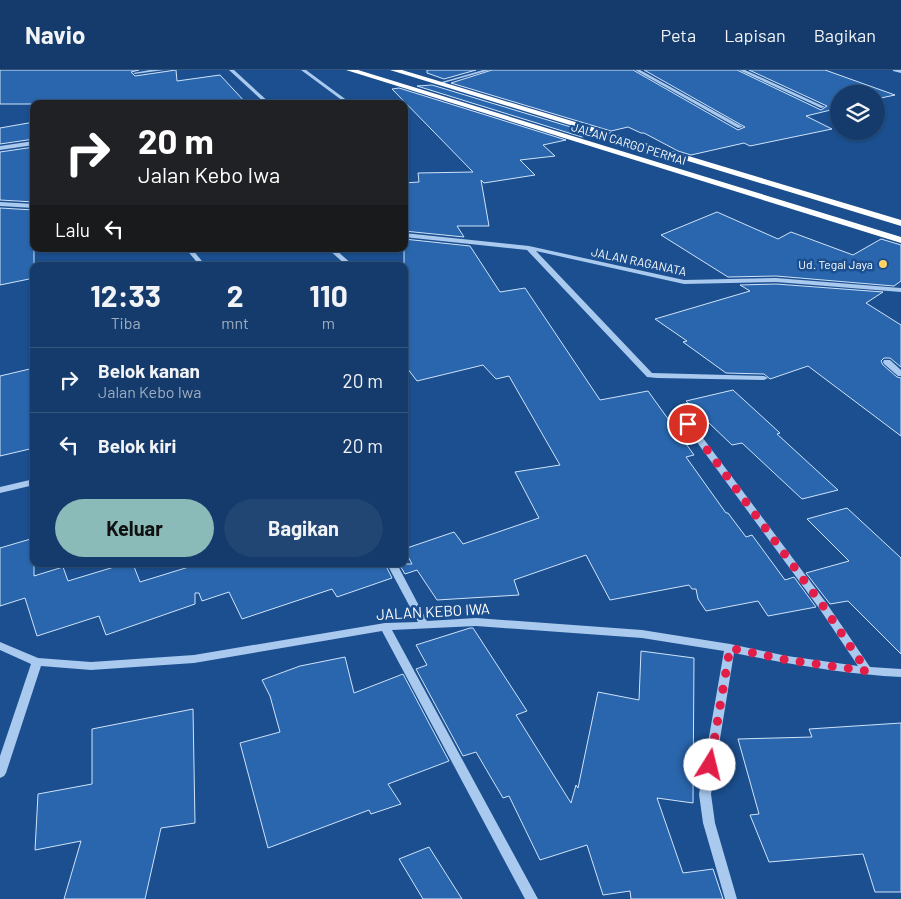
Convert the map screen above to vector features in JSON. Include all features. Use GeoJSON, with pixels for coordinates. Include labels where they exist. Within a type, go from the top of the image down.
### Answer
{"type":"FeatureCollection","features":[{"type":"Feature","properties":{"kind":"highway","name":"JALAN CARGO PERMAI"},"geometry":{"type":"LineString","coordinates":[[350,70],[901,240]]}},
{"type":"Feature","properties":{"kind":"highway","name":"JALAN CARGO PERMAI"},"geometry":{"type":"LineString","coordinates":[[394,70],[901,223]]}},
{"type":"Feature","properties":{"kind":"street"},"geometry":{"type":"LineString","coordinates":[[135,73],[162,70]]}},
{"type":"Feature","properties":{"kind":"street"},"geometry":{"type":"LineString","coordinates":[[230,70],[264,100]]}},
{"type":"Feature","properties":{"kind":"street"},"geometry":{"type":"LineString","coordinates":[[303,70],[344,100]]}},
{"type":"Feature","properties":{"kind":"street"},"geometry":{"type":"LineString","coordinates":[[440,83],[488,70]]}},
{"type":"Feature","properties":{"kind":"street"},"geometry":{"type":"LineString","coordinates":[[637,70],[740,127]]}},
{"type":"Feature","properties":{"kind":"street"},"geometry":{"type":"LineString","coordinates":[[741,70],[823,107]]}},
{"type":"Feature","properties":{"kind":"street"},"geometry":{"type":"LineString","coordinates":[[895,70],[901,72]]}},
{"type":"Feature","properties":{"kind":"street"},"geometry":{"type":"LineString","coordinates":[[0,148],[30,144]]}},
{"type":"Feature","properties":{"kind":"street"},"geometry":{"type":"LineString","coordinates":[[0,204],[30,206]]}},
{"type":"Feature","properties":{"kind":"street","name":"JALAN RAGANATA"},"geometry":{"type":"LineString","coordinates":[[408,235],[529,248],[690,283],[776,280],[901,290]]}},
{"type":"Feature","properties":{"kind":"street"},"geometry":{"type":"LineString","coordinates":[[529,248],[650,375],[764,378]]}},
{"type":"Feature","properties":{"kind":"street"},"geometry":{"type":"LineString","coordinates":[[191,252],[200,262]]}},
{"type":"Feature","properties":{"kind":"street"},"geometry":{"type":"LineString","coordinates":[[335,252],[346,262]]}},
{"type":"Feature","properties":{"kind":"street"},"geometry":{"type":"LineString","coordinates":[[887,362],[901,374]]}},
{"type":"Feature","properties":{"kind":"street"},"geometry":{"type":"LineString","coordinates":[[688,424],[823,606],[867,671]]}},
{"type":"Feature","properties":{"kind":"street"},"geometry":{"type":"LineString","coordinates":[[0,490],[30,483]]}},
{"type":"Feature","properties":{"kind":"street"},"geometry":{"type":"LineString","coordinates":[[394,567],[424,624]]}},
{"type":"Feature","properties":{"kind":"street","name":"JALAN KEBO IWA"},"geometry":{"type":"LineString","coordinates":[[0,646],[37,662],[91,666],[194,659],[385,627],[476,622],[642,634],[730,648],[787,660],[867,671],[901,673]]}},
{"type":"Feature","properties":{"kind":"street"},"geometry":{"type":"LineString","coordinates":[[385,627],[532,899]]}},
{"type":"Feature","properties":{"kind":"street"},"geometry":{"type":"LineString","coordinates":[[730,648],[705,794],[708,823],[731,899]]}},
{"type":"Feature","properties":{"kind":"street"},"geometry":{"type":"LineString","coordinates":[[0,773],[37,662]]}},
{"type":"Feature","properties":{"kind":"building"},"geometry":{"type":"Polygon","coordinates":[[[0,70],[139,70],[131,72],[135,76],[176,70],[177,81],[220,75],[243,100],[30,100],[30,104],[0,104],[0,70]]]}},
{"type":"Feature","properties":{"kind":"building"},"geometry":{"type":"Polygon","coordinates":[[[427,70],[476,70],[444,79],[427,73],[427,70]]]}},
{"type":"Feature","properties":{"kind":"building"},"geometry":{"type":"Polygon","coordinates":[[[492,70],[633,70],[738,130],[745,127],[644,70],[737,70],[821,110],[827,106],[749,70],[825,70],[867,85],[830,85],[830,110],[806,116],[830,129],[750,146],[744,143],[691,155],[678,151],[644,133],[628,127],[611,131],[451,83],[492,70]]]}},
{"type":"Feature","properties":{"kind":"building"},"geometry":{"type":"Polygon","coordinates":[[[432,85],[594,134],[582,137],[417,86],[432,85]]]}},
{"type":"Feature","properties":{"kind":"building"},"geometry":{"type":"Polygon","coordinates":[[[399,88],[566,140],[543,145],[555,156],[520,160],[535,175],[484,183],[481,180],[489,226],[457,226],[464,237],[408,231],[408,183],[419,182],[418,173],[473,172],[408,105],[408,100],[403,100],[392,89],[399,88]]]}},
{"type":"Feature","properties":{"kind":"building"},"geometry":{"type":"Polygon","coordinates":[[[885,91],[895,95],[885,97],[885,91]]]}},
{"type":"Feature","properties":{"kind":"building"},"geometry":{"type":"Polygon","coordinates":[[[30,123],[30,140],[0,144],[0,128],[30,123]]]}},
{"type":"Feature","properties":{"kind":"building"},"geometry":{"type":"Polygon","coordinates":[[[30,148],[30,202],[0,200],[0,152],[30,148]]]}},
{"type":"Feature","properties":{"kind":"building"},"geometry":{"type":"Polygon","coordinates":[[[0,208],[30,210],[30,252],[34,252],[34,262],[30,262],[30,279],[0,285],[0,208]]]}},
{"type":"Feature","properties":{"kind":"building"},"geometry":{"type":"Polygon","coordinates":[[[717,212],[778,239],[791,232],[853,255],[881,239],[901,245],[901,281],[894,286],[776,276],[728,277],[661,235],[717,212]]]}},
{"type":"Feature","properties":{"kind":"building"},"geometry":{"type":"Polygon","coordinates":[[[408,239],[470,246],[500,292],[525,288],[600,400],[648,391],[694,455],[686,457],[726,513],[728,513],[746,537],[752,535],[785,580],[794,577],[816,607],[768,616],[758,601],[706,611],[698,599],[696,589],[692,589],[689,585],[610,600],[586,555],[514,580],[519,595],[437,600],[417,570],[405,574],[401,567],[408,567],[408,564],[412,564],[408,556],[408,548],[454,532],[463,544],[539,518],[515,472],[560,465],[509,376],[496,379],[483,365],[417,381],[408,369],[408,262],[404,262],[404,252],[408,252],[408,239]]]}},
{"type":"Feature","properties":{"kind":"building"},"geometry":{"type":"Polygon","coordinates":[[[776,284],[883,292],[866,303],[901,325],[901,367],[890,358],[884,358],[881,361],[897,377],[901,378],[901,436],[808,366],[770,379],[764,374],[726,373],[683,342],[687,341],[655,319],[750,291],[740,285],[776,284]]]}},
{"type":"Feature","properties":{"kind":"building"},"geometry":{"type":"Polygon","coordinates":[[[30,369],[30,449],[0,456],[0,376],[30,369]]]}},
{"type":"Feature","properties":{"kind":"building"},"geometry":{"type":"Polygon","coordinates":[[[733,390],[780,433],[777,434],[838,490],[802,499],[742,443],[732,445],[686,401],[733,390]]]}},
{"type":"Feature","properties":{"kind":"building"},"geometry":{"type":"Polygon","coordinates":[[[847,508],[901,558],[901,654],[848,601],[830,604],[806,573],[849,561],[807,519],[847,508]]]}},
{"type":"Feature","properties":{"kind":"building"},"geometry":{"type":"Polygon","coordinates":[[[30,539],[30,567],[34,567],[34,576],[63,567],[68,581],[114,567],[134,567],[140,582],[189,567],[386,567],[392,578],[337,597],[332,589],[242,619],[229,592],[202,601],[199,593],[195,593],[195,604],[106,635],[99,616],[37,636],[25,598],[0,606],[0,548],[30,539]]]}},
{"type":"Feature","properties":{"kind":"building"},"geometry":{"type":"Polygon","coordinates":[[[473,628],[527,711],[516,715],[571,803],[576,785],[578,788],[598,692],[639,700],[641,651],[694,658],[693,803],[657,798],[683,873],[713,869],[723,899],[631,899],[630,891],[603,895],[587,845],[540,860],[509,796],[503,798],[476,752],[463,756],[416,669],[427,665],[416,645],[473,628]]]}},
{"type":"Feature","properties":{"kind":"building"},"geometry":{"type":"Polygon","coordinates":[[[345,657],[354,693],[403,674],[449,761],[388,784],[401,804],[371,814],[369,810],[268,848],[240,743],[280,732],[270,696],[262,680],[300,666],[345,657]]]}},
{"type":"Feature","properties":{"kind":"building"},"geometry":{"type":"Polygon","coordinates":[[[193,709],[195,823],[161,828],[145,899],[64,899],[81,841],[35,850],[38,794],[92,784],[92,729],[193,709]]]}},
{"type":"Feature","properties":{"kind":"building"},"geometry":{"type":"Polygon","coordinates":[[[901,723],[901,892],[875,892],[863,854],[769,862],[750,815],[759,814],[738,739],[812,737],[809,729],[901,723]]]}},
{"type":"Feature","properties":{"kind":"building"},"geometry":{"type":"Polygon","coordinates":[[[429,847],[462,899],[423,899],[399,859],[429,847]]]}},
{"type":"Feature","properties":{"kind":"place","name":"Ud. Tegal Jaya"},"geometry":{"type":"Point","coordinates":[883,264]}},
{"type":"Feature","properties":{"kind":"route"},"geometry":{"type":"LineString","coordinates":[[688,424],[823,606],[867,671],[787,660],[730,648],[710,765]]}}]}
